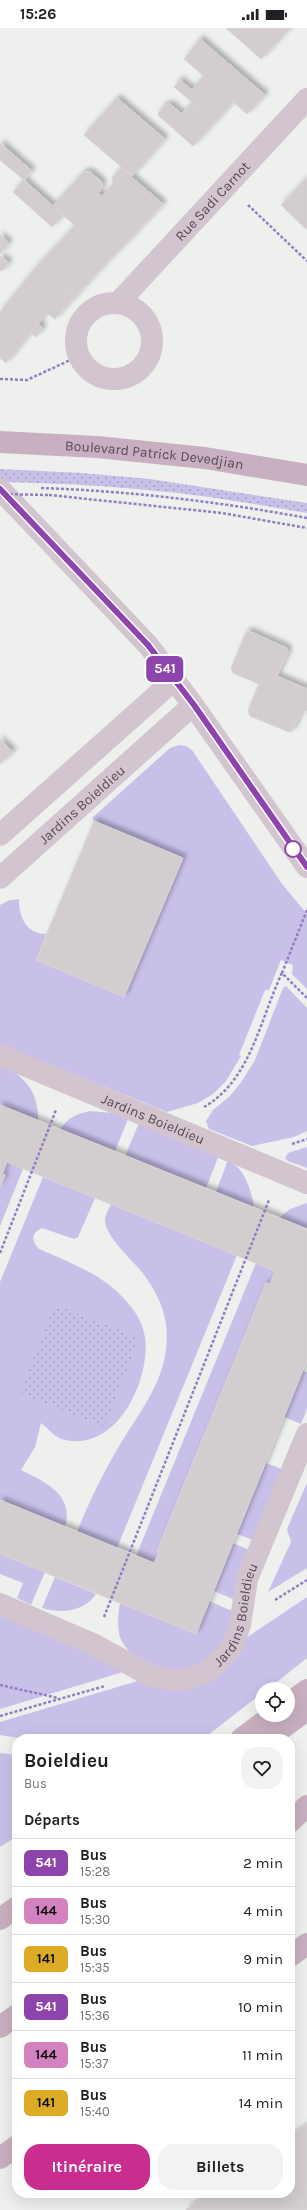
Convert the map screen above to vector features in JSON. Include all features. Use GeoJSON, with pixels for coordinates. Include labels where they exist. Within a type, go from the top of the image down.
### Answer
{"type":"FeatureCollection","features":[{"type":"Feature","properties":{"kind":"main road","name":"Boulevard Patrick Devedjian"},"geometry":{"type":"LineString","coordinates":[[0,442],[97,447],[205,458],[307,475]]}},
{"type":"Feature","properties":{"kind":"main road"},"geometry":{"type":"LineString","coordinates":[[295,1699],[307,1690]]}},
{"type":"Feature","properties":{"kind":"main road"},"geometry":{"type":"LineString","coordinates":[[274,1734],[307,1710]]}},
{"type":"Feature","properties":{"kind":"main road"},"geometry":{"type":"LineString","coordinates":[[248,1734],[264,1722]]}},
{"type":"Feature","properties":{"kind":"main road"},"geometry":{"type":"LineString","coordinates":[[295,1817],[307,1806]]}},
{"type":"Feature","properties":{"kind":"main road"},"geometry":{"type":"LineString","coordinates":[[0,1919],[12,1911]]}},
{"type":"Feature","properties":{"kind":"main road"},"geometry":{"type":"LineString","coordinates":[[0,1930],[12,1922]]}},
{"type":"Feature","properties":{"kind":"main road"},"geometry":{"type":"LineString","coordinates":[[295,1952],[307,1944]]}},
{"type":"Feature","properties":{"kind":"main road"},"geometry":{"type":"LineString","coordinates":[[0,2027],[12,2019]]}},
{"type":"Feature","properties":{"kind":"main road"},"geometry":{"type":"LineString","coordinates":[[0,2158],[12,2150]]}},
{"type":"Feature","properties":{"kind":"street","name":"Rue Sadi Carnot"},"geometry":{"type":"LineString","coordinates":[[118,303],[307,99]]}},
{"type":"Feature","properties":{"kind":"street"},"geometry":{"type":"LineString","coordinates":[[118,303],[132,307],[142,315],[149,326],[152,339],[151,349],[146,361],[136,371],[125,377],[110,379],[97,375],[86,367],[79,356],[76,336],[80,323],[92,309],[105,304],[118,303]]}},
{"type":"Feature","properties":{"kind":"street"},"geometry":{"type":"LineString","coordinates":[[0,489],[148,645],[194,705],[307,867]]}},
{"type":"Feature","properties":{"kind":"street"},"geometry":{"type":"LineString","coordinates":[[0,835],[174,680]]}},
{"type":"Feature","properties":{"kind":"street","name":"Jardins Boieldieu"},"geometry":{"type":"LineString","coordinates":[[0,878],[194,705]]}},
{"type":"Feature","properties":{"kind":"street","name":"Jardins Boieldieu"},"geometry":{"type":"LineString","coordinates":[[107,739],[128,763]]}},
{"type":"Feature","properties":{"kind":"street","name":"Jardins Boieldieu"},"geometry":{"type":"LineString","coordinates":[[0,1055],[307,1183]]}},
{"type":"Feature","properties":{"kind":"street","name":"Jardins Boieldieu"},"geometry":{"type":"LineString","coordinates":[[0,1604],[93,1644],[145,1674],[164,1680],[191,1678],[207,1672],[233,1645],[240,1625],[247,1580],[307,1434]]}},
{"type":"Feature","properties":{"kind":"path"},"geometry":{"type":"LineString","coordinates":[[227,184],[307,262]]}},
{"type":"Feature","properties":{"kind":"path"},"geometry":{"type":"LineString","coordinates":[[0,379],[27,380],[79,356]]}},
{"type":"Feature","properties":{"kind":"path"},"geometry":{"type":"LineString","coordinates":[[48,488],[120,493],[211,503],[307,518]]}},
{"type":"Feature","properties":{"kind":"path"},"geometry":{"type":"LineString","coordinates":[[0,494],[49,495],[134,503],[222,513],[307,528]]}},
{"type":"Feature","properties":{"kind":"path"},"geometry":{"type":"LineString","coordinates":[[172,1126],[211,1103],[234,1081],[241,1071],[307,910]]}},
{"type":"Feature","properties":{"kind":"path"},"geometry":{"type":"LineString","coordinates":[[282,973],[307,998]]}},
{"type":"Feature","properties":{"kind":"path"},"geometry":{"type":"LineString","coordinates":[[0,1253],[67,1082]]}},
{"type":"Feature","properties":{"kind":"path"},"geometry":{"type":"LineString","coordinates":[[93,1644],[280,1171]]}},
{"type":"Feature","properties":{"kind":"path"},"geometry":{"type":"LineString","coordinates":[[0,1716],[145,1674]]}},
{"type":"Feature","properties":{"kind":"path"},"geometry":{"type":"LineString","coordinates":[[0,1685],[60,1699]]}},
{"type":"Feature","properties":{"kind":"shaded area"},"geometry":{"type":"Polygon","coordinates":[[[0,469],[82,473],[150,479],[307,503],[307,513],[187,494],[129,488],[0,482],[0,469]]]}},
{"type":"Feature","properties":{"kind":"shaded area"},"geometry":{"type":"Polygon","coordinates":[[[179,745],[186,746],[192,750],[282,884],[307,914],[307,989],[292,974],[293,965],[281,960],[269,990],[265,990],[239,1055],[241,1056],[226,1081],[213,1094],[198,1103],[167,1112],[0,1044],[0,905],[10,900],[19,899],[20,912],[25,923],[33,931],[46,934],[36,960],[124,997],[183,858],[94,821],[92,818],[170,748],[179,745]]]}},
{"type":"Feature","properties":{"kind":"shaded area"},"geometry":{"type":"Polygon","coordinates":[[[286,986],[307,1008],[307,1131],[294,1137],[252,1146],[209,1129],[206,1121],[213,1110],[230,1096],[242,1081],[255,1060],[283,988],[286,986]]]}},
{"type":"Feature","properties":{"kind":"shaded area"},"geometry":{"type":"Polygon","coordinates":[[[0,1065],[17,1074],[29,1086],[36,1102],[38,1121],[0,1105],[0,1065]]]}},
{"type":"Feature","properties":{"kind":"shaded area"},"geometry":{"type":"Polygon","coordinates":[[[90,1111],[112,1113],[128,1119],[115,1151],[60,1129],[73,1117],[90,1111]]]}},
{"type":"Feature","properties":{"kind":"shaded area"},"geometry":{"type":"Polygon","coordinates":[[[139,1123],[219,1155],[206,1188],[125,1156],[139,1123]]]}},
{"type":"Feature","properties":{"kind":"shaded area"},"geometry":{"type":"Polygon","coordinates":[[[307,1147],[307,1168],[288,1161],[285,1158],[288,1153],[307,1147]]]}},
{"type":"Feature","properties":{"kind":"shaded area"},"geometry":{"type":"Polygon","coordinates":[[[228,1160],[243,1174],[249,1187],[254,1207],[216,1192],[228,1160]]]}},
{"type":"Feature","properties":{"kind":"shaded area"},"geometry":{"type":"Polygon","coordinates":[[[7,1162],[23,1169],[0,1226],[0,1187],[5,1175],[2,1174],[7,1162]]]}},
{"type":"Feature","properties":{"kind":"shaded area"},"geometry":{"type":"Polygon","coordinates":[[[43,1177],[95,1198],[78,1237],[74,1239],[42,1228],[36,1232],[33,1237],[36,1246],[39,1249],[89,1272],[112,1287],[122,1296],[136,1314],[142,1325],[145,1337],[145,1354],[142,1373],[136,1392],[126,1410],[114,1425],[99,1436],[81,1441],[59,1438],[41,1423],[35,1447],[21,1470],[48,1484],[62,1498],[66,1506],[67,1516],[65,1527],[0,1500],[0,1282],[43,1177]]]}},
{"type":"Feature","properties":{"kind":"shaded area"},"geometry":{"type":"Polygon","coordinates":[[[307,1203],[307,1229],[279,1218],[290,1209],[307,1203]]]}},
{"type":"Feature","properties":{"kind":"shaded area"},"geometry":{"type":"Polygon","coordinates":[[[111,1204],[237,1255],[117,1548],[77,1532],[91,1499],[107,1468],[153,1390],[160,1375],[167,1342],[165,1317],[157,1296],[142,1272],[126,1255],[106,1227],[105,1221],[111,1204]]]}},
{"type":"Feature","properties":{"kind":"shaded area"},"geometry":{"type":"Polygon","coordinates":[[[256,1263],[275,1271],[270,1284],[266,1283],[157,1550],[159,1552],[154,1563],[136,1556],[256,1263]]]}},
{"type":"Feature","properties":{"kind":"shaded area"},"geometry":{"type":"Polygon","coordinates":[[[55,1305],[139,1338],[104,1427],[20,1393],[55,1305]]]}},
{"type":"Feature","properties":{"kind":"shaded area"},"geometry":{"type":"Polygon","coordinates":[[[303,1371],[307,1372],[307,1409],[301,1424],[284,1417],[303,1371]]]}},
{"type":"Feature","properties":{"kind":"shaded area"},"geometry":{"type":"Polygon","coordinates":[[[266,1463],[282,1469],[253,1540],[237,1534],[266,1463]]]}},
{"type":"Feature","properties":{"kind":"shaded area"},"geometry":{"type":"Polygon","coordinates":[[[307,1483],[307,1568],[268,1592],[291,1542],[287,1529],[307,1483]]]}},
{"type":"Feature","properties":{"kind":"shaded area"},"geometry":{"type":"Polygon","coordinates":[[[233,1543],[249,1550],[235,1587],[233,1599],[214,1591],[233,1543]]]}},
{"type":"Feature","properties":{"kind":"shaded area"},"geometry":{"type":"Polygon","coordinates":[[[0,1554],[45,1572],[31,1605],[17,1598],[23,1583],[0,1574],[0,1554]]]}},
{"type":"Feature","properties":{"kind":"shaded area"},"geometry":{"type":"Polygon","coordinates":[[[55,1577],[96,1594],[85,1605],[72,1610],[57,1611],[42,1608],[55,1577]]]}},
{"type":"Feature","properties":{"kind":"shaded area"},"geometry":{"type":"Polygon","coordinates":[[[307,1597],[307,1658],[277,1682],[255,1682],[255,1698],[209,1734],[12,1734],[12,1737],[0,1735],[0,1722],[141,1680],[159,1687],[246,1638],[307,1597]]]}},
{"type":"Feature","properties":{"kind":"shaded area"},"geometry":{"type":"Polygon","coordinates":[[[209,1601],[232,1611],[230,1629],[221,1646],[212,1655],[191,1667],[166,1669],[142,1661],[126,1648],[120,1637],[118,1616],[120,1603],[196,1634],[209,1601]]]}},
{"type":"Feature","properties":{"kind":"shaded area"},"geometry":{"type":"Polygon","coordinates":[[[0,1614],[71,1645],[123,1672],[0,1709],[0,1614]]]}},
{"type":"Feature","properties":{"kind":"shaded area"},"geometry":{"type":"Polygon","coordinates":[[[0,1753],[12,1754],[12,1839],[0,1847],[0,1753]]]}},
{"type":"Feature","properties":{"kind":"building"},"geometry":{"type":"Polygon","coordinates":[[[226,28],[290,28],[261,59],[226,28]]]}},
{"type":"Feature","properties":{"kind":"building"},"geometry":{"type":"Polygon","coordinates":[[[200,39],[265,95],[247,114],[184,59],[200,39]]]}},
{"type":"Feature","properties":{"kind":"building"},"geometry":{"type":"Polygon","coordinates":[[[204,76],[233,102],[215,122],[174,87],[180,80],[192,90],[204,76]]]}},
{"type":"Feature","properties":{"kind":"building"},"geometry":{"type":"Polygon","coordinates":[[[117,98],[165,139],[132,176],[84,135],[117,98]]]}},
{"type":"Feature","properties":{"kind":"building"},"geometry":{"type":"Polygon","coordinates":[[[192,103],[215,122],[193,146],[159,116],[158,113],[165,105],[170,104],[182,114],[192,103]]]}},
{"type":"Feature","properties":{"kind":"building"},"geometry":{"type":"Polygon","coordinates":[[[0,143],[32,171],[24,180],[0,160],[0,143]]]}},
{"type":"Feature","properties":{"kind":"building"},"geometry":{"type":"Polygon","coordinates":[[[121,168],[163,204],[131,238],[71,186],[84,172],[90,172],[102,182],[102,188],[98,193],[102,196],[113,185],[112,178],[121,168]]]}},
{"type":"Feature","properties":{"kind":"building"},"geometry":{"type":"Polygon","coordinates":[[[307,178],[307,230],[281,205],[307,178]]]}},
{"type":"Feature","properties":{"kind":"building"},"geometry":{"type":"Polygon","coordinates":[[[24,180],[63,215],[52,227],[13,192],[24,180]]]}},
{"type":"Feature","properties":{"kind":"building"},"geometry":{"type":"Polygon","coordinates":[[[71,186],[131,238],[111,258],[53,206],[71,186]]]}},
{"type":"Feature","properties":{"kind":"building"},"geometry":{"type":"Polygon","coordinates":[[[75,226],[111,258],[74,298],[37,266],[75,226]]]}},
{"type":"Feature","properties":{"kind":"building"},"geometry":{"type":"Polygon","coordinates":[[[0,235],[9,243],[0,254],[0,235]]]}},
{"type":"Feature","properties":{"kind":"building"},"geometry":{"type":"Polygon","coordinates":[[[0,256],[9,263],[2,271],[0,270],[0,256]]]}},
{"type":"Feature","properties":{"kind":"building"},"geometry":{"type":"Polygon","coordinates":[[[37,266],[74,298],[55,319],[47,313],[6,363],[0,358],[0,312],[37,266]]]}},
{"type":"Feature","properties":{"kind":"building"},"geometry":{"type":"Polygon","coordinates":[[[39,324],[43,328],[36,337],[31,333],[39,324]]]}},
{"type":"Feature","properties":{"kind":"building"},"geometry":{"type":"Polygon","coordinates":[[[249,631],[287,648],[288,652],[277,676],[307,689],[307,711],[303,709],[292,731],[289,732],[250,716],[248,710],[259,684],[233,673],[231,669],[245,634],[249,631]]]}},
{"type":"Feature","properties":{"kind":"building"},"geometry":{"type":"Polygon","coordinates":[[[0,739],[13,752],[0,764],[0,739]]]}},
{"type":"Feature","properties":{"kind":"building"},"geometry":{"type":"Polygon","coordinates":[[[94,821],[183,858],[124,997],[36,960],[94,821]]]}},
{"type":"Feature","properties":{"kind":"building"},"geometry":{"type":"Polygon","coordinates":[[[0,1105],[307,1229],[307,1360],[196,1634],[0,1554],[0,1500],[154,1563],[159,1552],[157,1551],[266,1283],[270,1284],[275,1271],[7,1162],[2,1174],[5,1175],[0,1187],[0,1105]]]}},
{"type":"Feature","properties":{"kind":"building"},"geometry":{"type":"Polygon","coordinates":[[[307,2125],[307,2210],[186,2210],[203,2198],[295,2198],[295,2133],[307,2125]]]}},
{"type":"Feature","properties":{"kind":"building"},"geometry":{"type":"Polygon","coordinates":[[[307,2125],[307,2210],[186,2210],[203,2198],[295,2198],[295,2133],[307,2125]]]}},
{"type":"Feature","properties":{"kind":"bus line","name":"541"},"geometry":{"type":"LineString","coordinates":[[0,489],[148,645],[194,705],[294,851],[307,867]]}}]}
